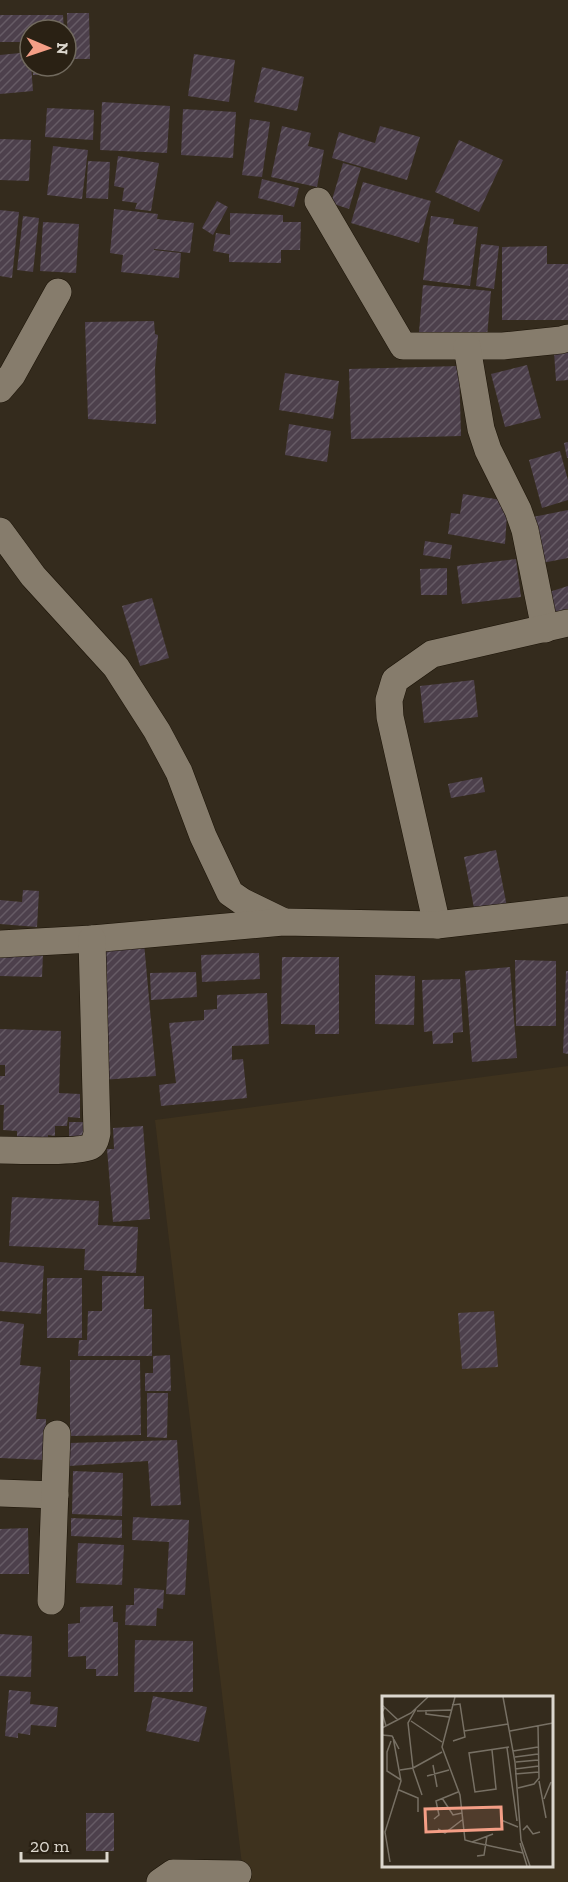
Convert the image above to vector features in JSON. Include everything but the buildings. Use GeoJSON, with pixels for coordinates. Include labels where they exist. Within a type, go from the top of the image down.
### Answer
{"type":"FeatureCollection","features":[{"type":"Feature","properties":{"kind":"street"},"geometry":{"type":"LineString","coordinates":[[318,201],[403,346],[502,346],[568,338]]}},
{"type":"Feature","properties":{"kind":"street"},"geometry":{"type":"LineString","coordinates":[[0,389],[12,375],[58,292]]}},
{"type":"Feature","properties":{"kind":"street"},"geometry":{"type":"LineString","coordinates":[[437,925],[390,717],[389,700],[395,680],[432,654],[557,626],[518,510],[488,450],[481,429],[467,347]]}},
{"type":"Feature","properties":{"kind":"street"},"geometry":{"type":"LineString","coordinates":[[0,531],[33,576],[116,667],[157,731],[164,748],[179,772],[203,836],[230,893],[283,922]]}},
{"type":"Feature","properties":{"kind":"street"},"geometry":{"type":"LineString","coordinates":[[0,944],[92,939],[283,922],[437,925],[568,910]]}},
{"type":"Feature","properties":{"kind":"street"},"geometry":{"type":"LineString","coordinates":[[0,1150],[75,1149],[88,1148],[94,1143],[98,1133],[92,939]]}},
{"type":"Feature","properties":{"kind":"street"},"geometry":{"type":"LineString","coordinates":[[51,1600],[57,1434]]}},
{"type":"Feature","properties":{"kind":"street"},"geometry":{"type":"LineString","coordinates":[[0,1493],[55,1495]]}},
{"type":"Feature","properties":{"kind":"street"},"geometry":{"type":"LineString","coordinates":[[160,1882],[173,1873],[238,1874]]}},
{"type":"Feature","properties":{"kind":"shaded area"},"geometry":{"type":"Polygon","coordinates":[[[568,1066],[568,1882],[244,1882],[155,1120],[568,1066]]]}}]}
